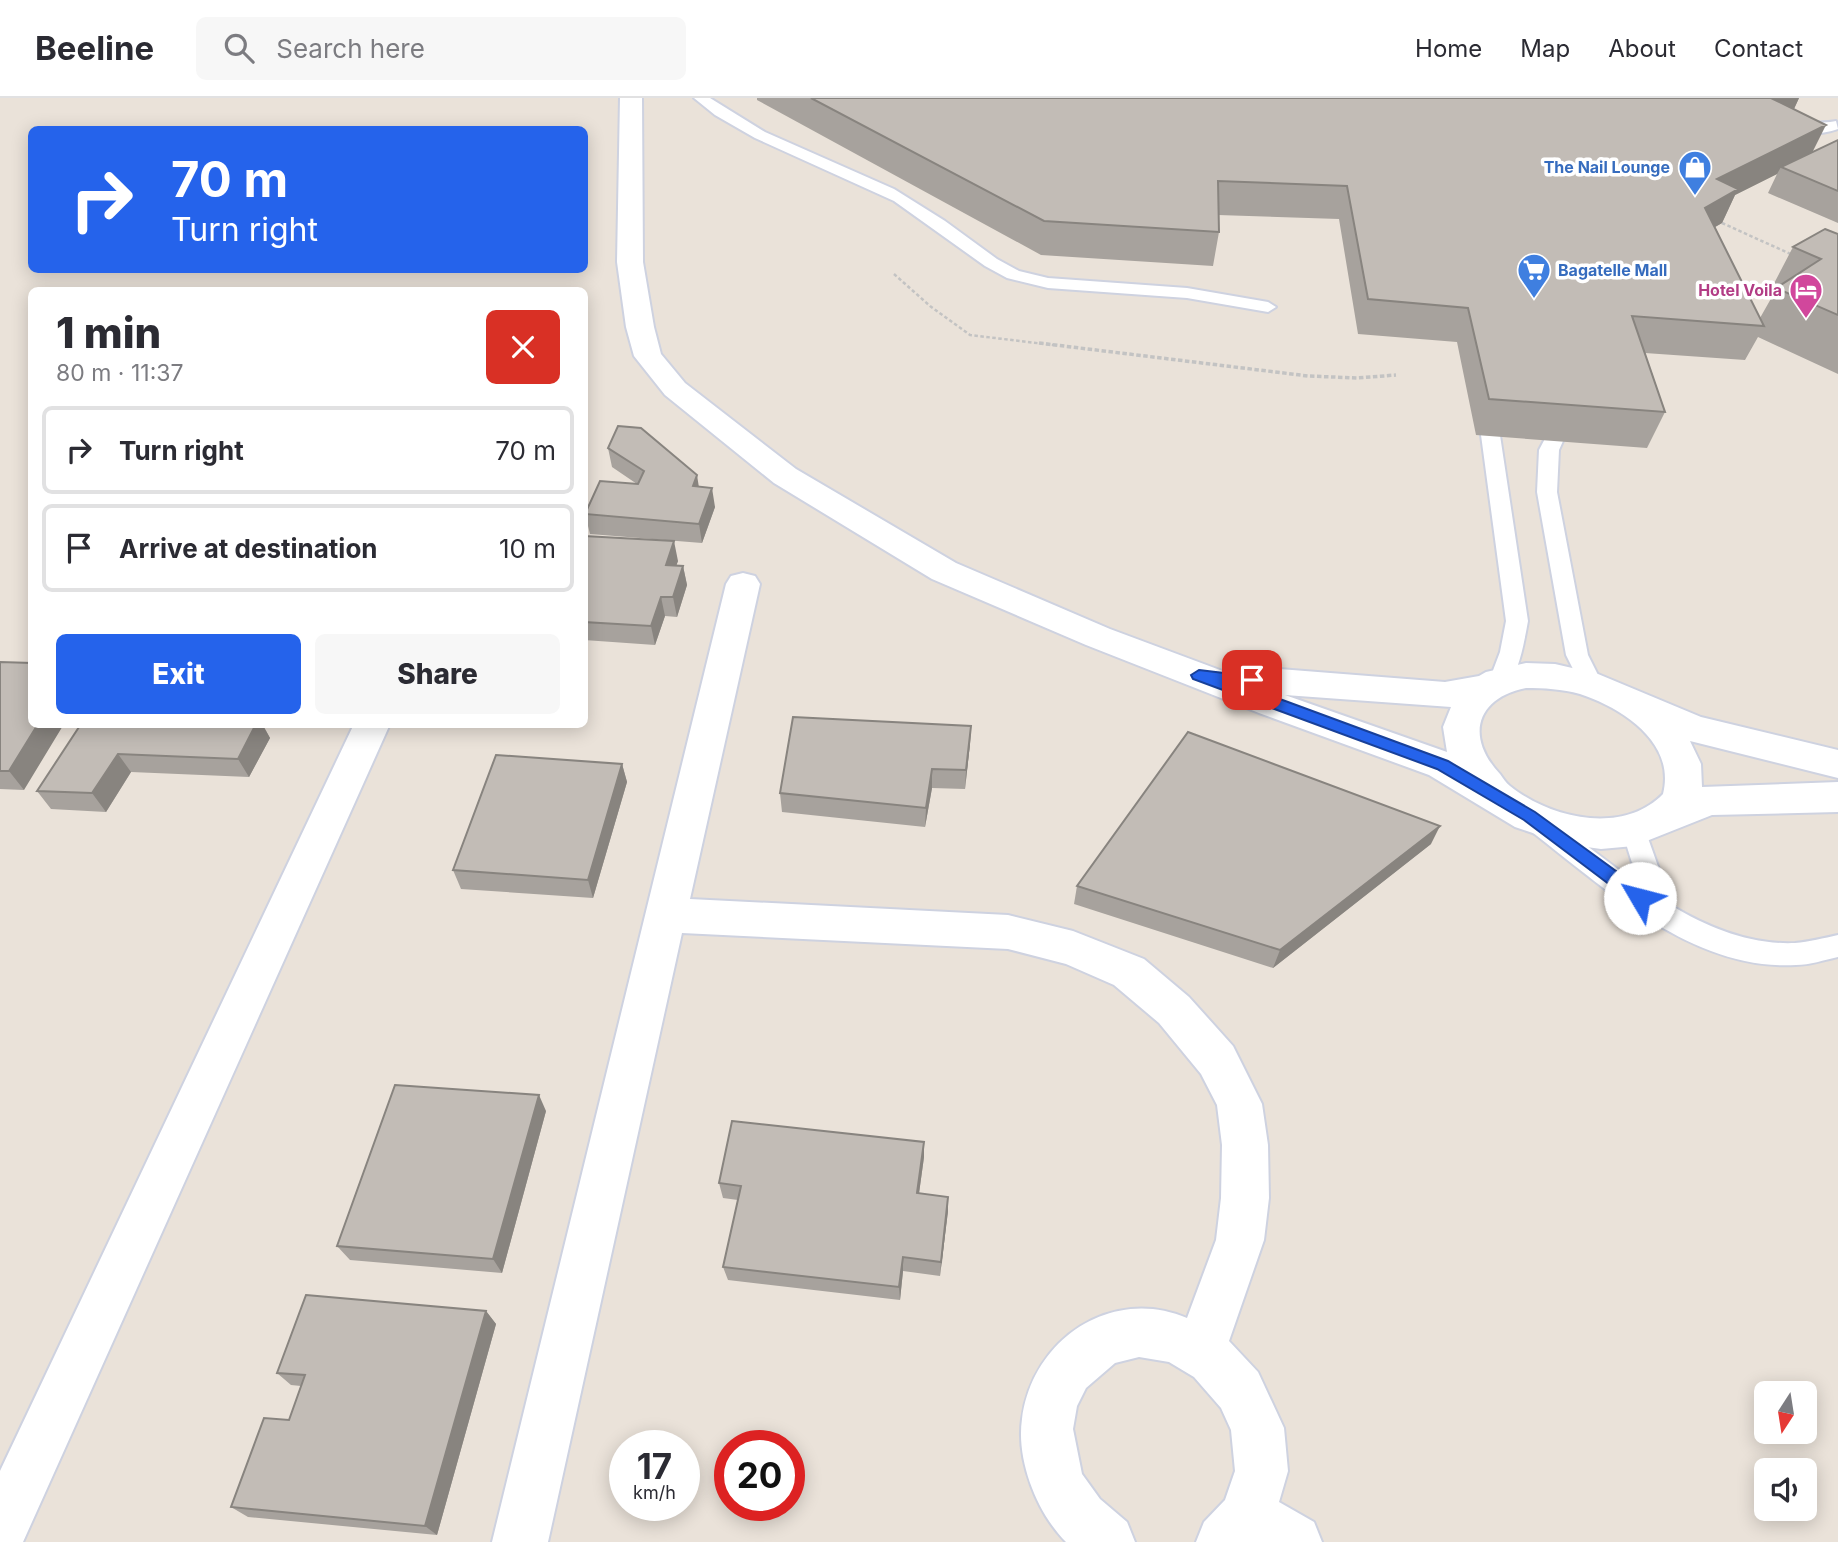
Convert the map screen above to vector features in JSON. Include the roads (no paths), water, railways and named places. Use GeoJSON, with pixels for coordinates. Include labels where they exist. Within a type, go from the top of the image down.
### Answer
{"type":"FeatureCollection","features":[{"type":"Feature","properties":{"kind":"main road"},"geometry":{"type":"LineString","coordinates":[[631,98],[630,262],[640,327],[648,356],[675,389],[785,476],[944,570],[1087,632],[1443,765],[1514,807],[1577,831],[1601,834],[1647,825],[1708,800],[1838,797]]}},
{"type":"Feature","properties":{"kind":"main road"},"geometry":{"type":"LineString","coordinates":[[520,1542],[743,584]]}},
{"type":"Feature","properties":{"kind":"main road"},"geometry":{"type":"LineString","coordinates":[[1199,675],[1445,695],[1527,675],[1558,676],[1591,683],[1692,728],[1838,764]]}},
{"type":"Feature","properties":{"kind":"main road"},"geometry":{"type":"LineString","coordinates":[[1492,685],[1468,704],[1460,725],[1463,749],[1476,774],[1514,807]]}},
{"type":"Feature","properties":{"kind":"main road"},"geometry":{"type":"LineString","coordinates":[[1629,700],[1658,722],[1677,748],[1685,776],[1679,801],[1647,825]]}},
{"type":"Feature","properties":{"kind":"main road"},"geometry":{"type":"LineString","coordinates":[[0,1531],[370,728]]}},
{"type":"Feature","properties":{"kind":"main road"},"geometry":{"type":"LineString","coordinates":[[666,915],[1008,932],[1073,948],[1129,972],[1174,1010],[1217,1060],[1239,1104],[1245,1145],[1245,1198],[1240,1240],[1201,1350]]}},
{"type":"Feature","properties":{"kind":"main road"},"geometry":{"type":"LineString","coordinates":[[1107,1542],[1084,1525],[1061,1493],[1048,1456],[1047,1419],[1057,1385],[1077,1359],[1104,1340],[1136,1333],[1170,1336],[1201,1350],[1230,1374],[1251,1406],[1261,1444],[1261,1481],[1236,1529],[1294,1542]]}},
{"type":"Feature","properties":{"kind":"lane"},"geometry":{"type":"LineString","coordinates":[[701,98],[719,113],[761,136],[895,196],[949,232],[987,263],[1014,276],[1041,283],[1186,292],[1268,307]]}},
{"type":"Feature","properties":{"kind":"lane"},"geometry":{"type":"LineString","coordinates":[[1775,124],[1798,129],[1824,129],[1836,125]]}},
{"type":"Feature","properties":{"kind":"lane"},"geometry":{"type":"LineString","coordinates":[[1492,685],[1511,652],[1517,621],[1488,420],[1497,413],[1509,410],[1542,416],[1558,432],[1549,450],[1547,492],[1577,655],[1591,683]]}},
{"type":"Feature","properties":{"kind":"lane"},"geometry":{"type":"LineString","coordinates":[[1514,807],[1662,914],[1710,939],[1761,955],[1825,950],[1838,946]]}},
{"type":"Feature","properties":{"kind":"lane"},"geometry":{"type":"LineString","coordinates":[[1647,825],[1662,914]]}},
{"type":"Feature","properties":{"kind":"place","name":"The Nail Lounge"},"geometry":{"type":"Point","coordinates":[1695,197]}},
{"type":"Feature","properties":{"kind":"place","name":"Bagatelle Mall"},"geometry":{"type":"Point","coordinates":[1534,300]}},
{"type":"Feature","properties":{"kind":"place","name":"Hotel Voila"},"geometry":{"type":"Point","coordinates":[1806,320]}}]}
